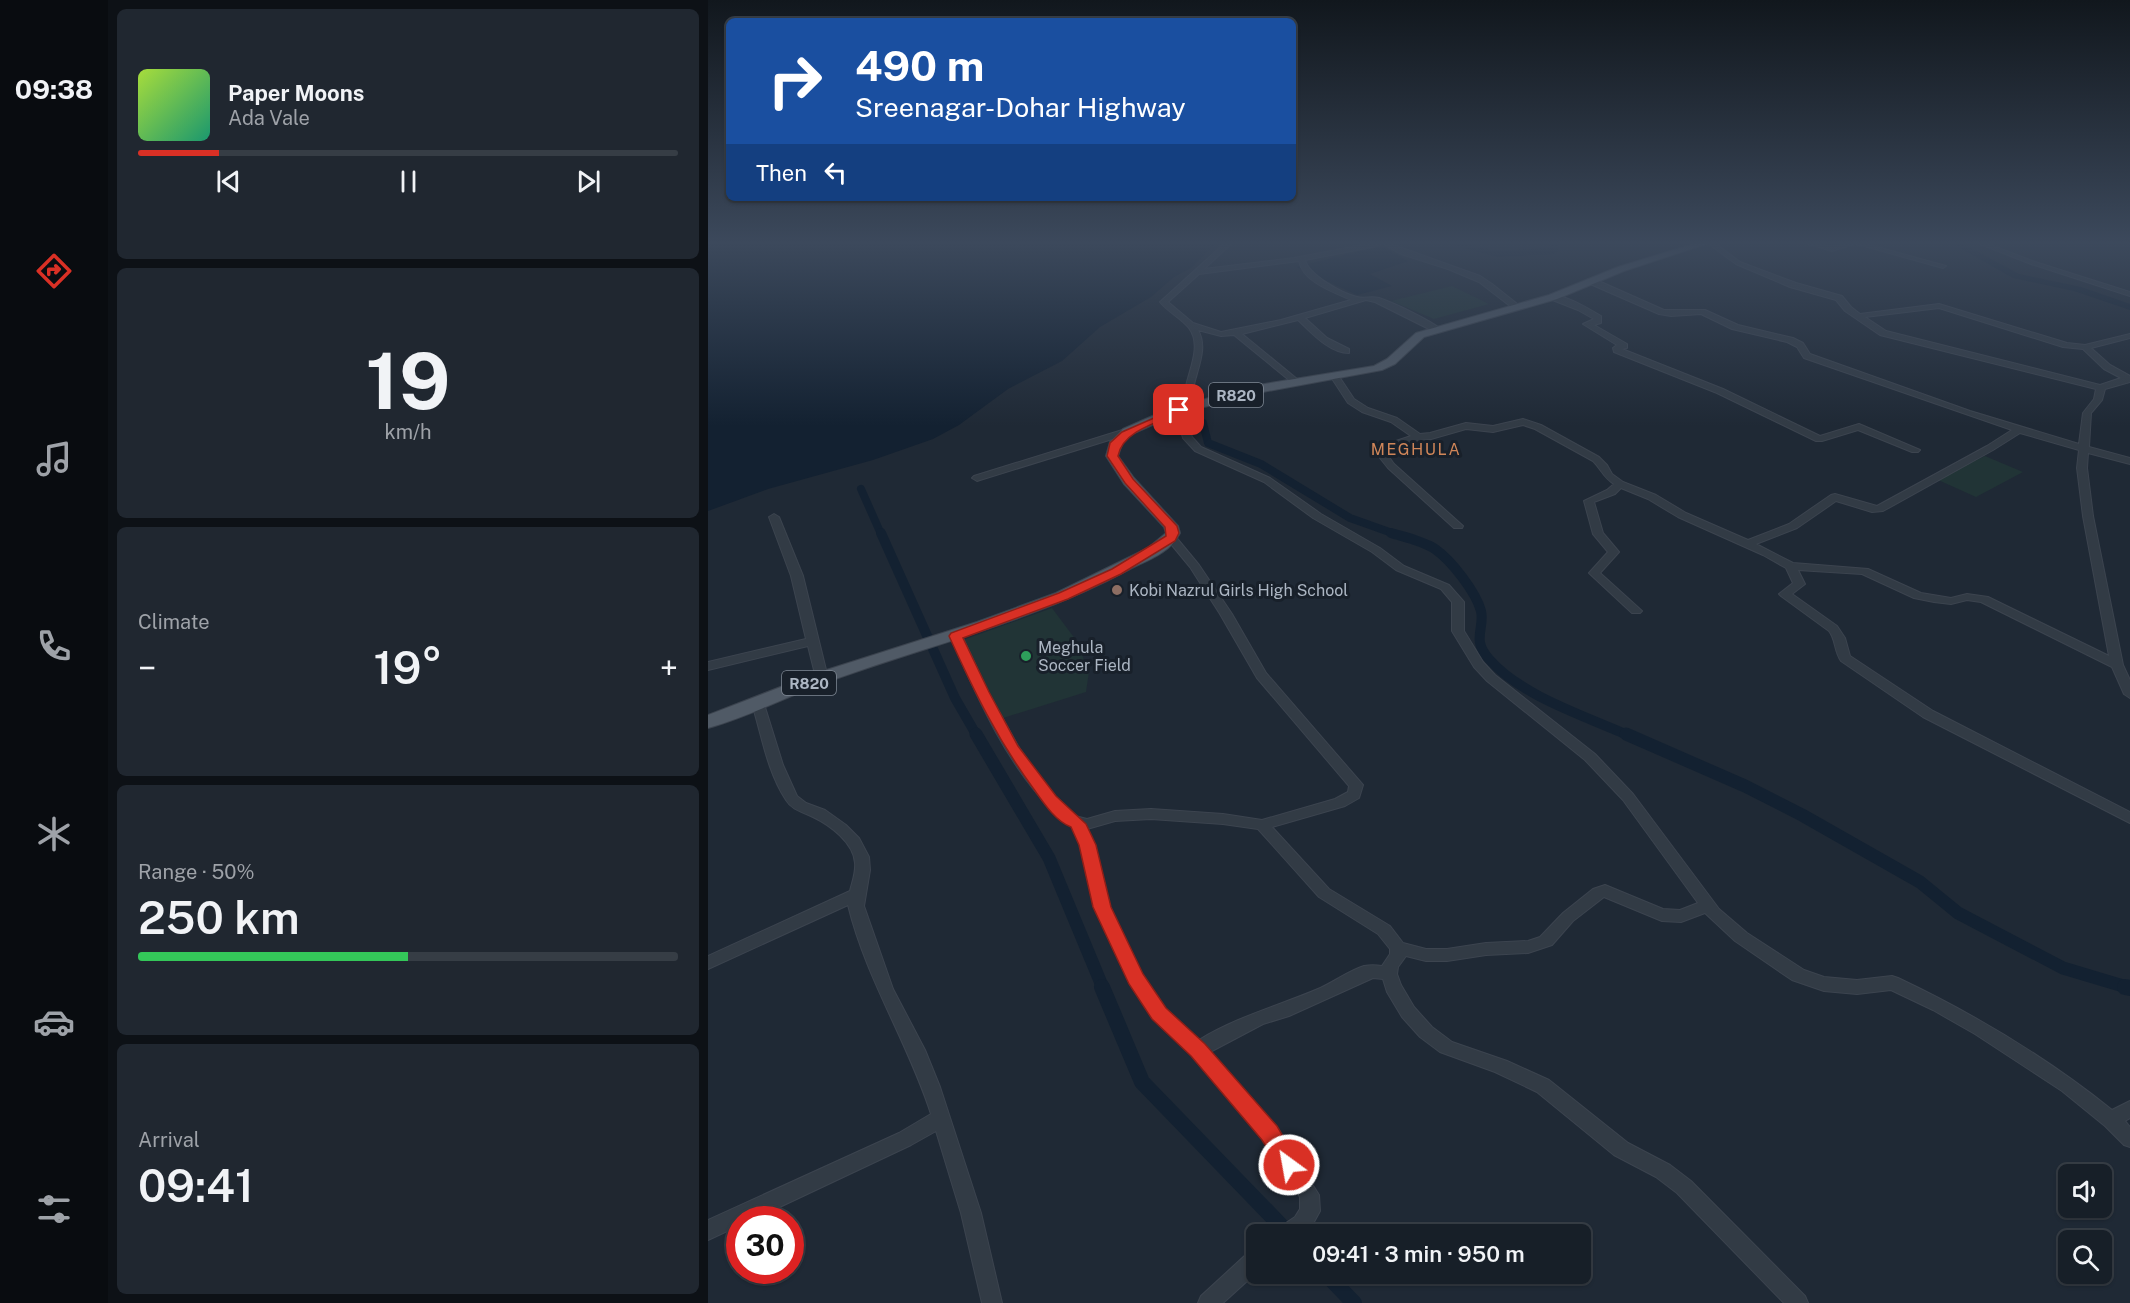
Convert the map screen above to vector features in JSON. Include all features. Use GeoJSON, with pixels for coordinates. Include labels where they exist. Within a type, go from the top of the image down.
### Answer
{"type":"FeatureCollection","features":[{"type":"Feature","properties":{"kind":"main road","name":"R820"},"geometry":{"type":"LineString","coordinates":[[708,722],[822,678],[952,637],[1064,596],[1117,571],[1171,538],[1173,533],[1171,526],[1129,481],[1112,456],[1115,443],[1133,430],[1195,405],[1294,381],[1335,377],[1392,363],[1409,341],[1438,330],[1527,305]]}},
{"type":"Feature","properties":{"kind":"street"},"geometry":{"type":"LineString","coordinates":[[1167,305],[1190,325],[1198,339],[1198,362],[1187,387],[1188,398],[1195,405]]}},
{"type":"Feature","properties":{"kind":"street"},"geometry":{"type":"LineString","coordinates":[[1190,325],[1221,334],[1239,332],[1300,318],[1343,305]]}},
{"type":"Feature","properties":{"kind":"street"},"geometry":{"type":"LineString","coordinates":[[1387,305],[1438,330]]}},
{"type":"Feature","properties":{"kind":"street"},"geometry":{"type":"LineString","coordinates":[[1512,305],[1517,308]]}},
{"type":"Feature","properties":{"kind":"street"},"geometry":{"type":"LineString","coordinates":[[1573,305],[1598,318],[1598,321],[1587,324],[1624,346],[1617,348],[1617,351],[1720,391],[1736,401],[1819,440],[1859,427],[1915,450]]}},
{"type":"Feature","properties":{"kind":"street"},"geometry":{"type":"LineString","coordinates":[[1645,305],[1671,314],[1702,312],[1735,327],[1790,340],[1800,345],[1807,356],[2018,430],[2130,461]]}},
{"type":"Feature","properties":{"kind":"street"},"geometry":{"type":"LineString","coordinates":[[1845,305],[1883,333],[2101,388],[2129,379]]}},
{"type":"Feature","properties":{"kind":"street"},"geometry":{"type":"LineString","coordinates":[[1858,316],[1939,306],[2066,345],[2085,347],[2130,336]]}},
{"type":"Feature","properties":{"kind":"street"},"geometry":{"type":"LineString","coordinates":[[1300,318],[1324,340],[1346,351]]}},
{"type":"Feature","properties":{"kind":"street"},"geometry":{"type":"LineString","coordinates":[[1239,332],[1238,335],[1294,381]]}},
{"type":"Feature","properties":{"kind":"street"},"geometry":{"type":"LineString","coordinates":[[2085,347],[2107,367],[2129,379]]}},
{"type":"Feature","properties":{"kind":"street"},"geometry":{"type":"LineString","coordinates":[[1335,377],[1351,401],[1365,410],[1394,420],[1418,437]]}},
{"type":"Feature","properties":{"kind":"street"},"geometry":{"type":"LineString","coordinates":[[2101,388],[2098,400],[2087,413],[2082,449],[2088,516],[2117,665],[2130,694]]}},
{"type":"Feature","properties":{"kind":"street"},"geometry":{"type":"LineString","coordinates":[[1179,410],[1188,438],[1198,449],[1267,480],[1317,516],[1376,550],[1400,568],[1437,582],[1453,593],[1458,602],[1458,631],[1478,664],[1491,678],[1590,757],[1628,797],[1708,905],[1734,932],[1798,975],[1824,984],[1857,987],[1892,983],[1939,1005],[2041,1067],[2111,1120],[2130,1139]]}},
{"type":"Feature","properties":{"kind":"street"},"geometry":{"type":"LineString","coordinates":[[1458,526],[1391,466],[1381,453],[1384,448],[1418,437],[1466,426],[1493,429],[1523,422],[1574,445],[1596,459],[1604,467],[1608,476],[1620,484],[1652,497],[1682,515],[1791,566],[1864,571],[1918,596],[1934,599],[1951,601],[1967,597],[1984,598],[2117,665]]}},
{"type":"Feature","properties":{"kind":"street"},"geometry":{"type":"LineString","coordinates":[[977,478],[1133,430]]}},
{"type":"Feature","properties":{"kind":"street"},"geometry":{"type":"LineString","coordinates":[[1748,544],[1793,526],[1835,497],[1872,509],[1879,509],[1990,448],[2018,430]]}},
{"type":"Feature","properties":{"kind":"street"},"geometry":{"type":"LineString","coordinates":[[1620,484],[1611,492],[1589,501],[1598,534],[1614,552],[1594,573],[1636,611]]}},
{"type":"Feature","properties":{"kind":"street"},"geometry":{"type":"LineString","coordinates":[[774,517],[797,576],[822,678]]}},
{"type":"Feature","properties":{"kind":"street"},"geometry":{"type":"LineString","coordinates":[[952,637],[1012,748],[1053,804],[1070,820],[1078,824],[1115,816],[1151,814],[1223,819],[1262,825],[1340,803],[1354,795],[1356,785],[1261,675],[1226,614],[1194,565],[1171,538]]}},
{"type":"Feature","properties":{"kind":"street"},"geometry":{"type":"LineString","coordinates":[[1791,566],[1799,584],[1785,594],[1826,621],[1840,637],[1841,652],[1845,658],[1928,714],[2130,818]]}},
{"type":"Feature","properties":{"kind":"street"},"geometry":{"type":"LineString","coordinates":[[708,666],[812,641]]}},
{"type":"Feature","properties":{"kind":"street"},"geometry":{"type":"LineString","coordinates":[[758,704],[776,767],[791,797],[800,806],[831,821],[855,844],[863,864],[855,895],[856,906],[885,990],[916,1050],[941,1118],[971,1213],[992,1303]]}},
{"type":"Feature","properties":{"kind":"street"},"geometry":{"type":"LineString","coordinates":[[1078,824],[1087,845],[1102,907],[1131,971],[1159,1014],[1198,1050],[1270,1133],[1309,1195],[1310,1211],[1302,1224]]}},
{"type":"Feature","properties":{"kind":"street"},"geometry":{"type":"LineString","coordinates":[[1262,825],[1324,893],[1384,930],[1398,948],[1398,956],[1390,965],[1389,974],[1392,987],[1408,1012],[1426,1032],[1446,1047],[1501,1066],[1543,1086],[1621,1149],[1663,1171],[1684,1187],[1798,1303]]}},
{"type":"Feature","properties":{"kind":"street"},"geometry":{"type":"LineString","coordinates":[[1398,948],[1426,955],[1448,955],[1486,949],[1528,947],[1546,941],[1568,916],[1598,893],[1605,891],[1662,915],[1681,916],[1708,905]]}},
{"type":"Feature","properties":{"kind":"street"},"geometry":{"type":"LineString","coordinates":[[708,963],[855,895]]}},
{"type":"Feature","properties":{"kind":"street"},"geometry":{"type":"LineString","coordinates":[[1198,1050],[1258,1018],[1312,999],[1363,973],[1373,971],[1389,974]]}},
{"type":"Feature","properties":{"kind":"street"},"geometry":{"type":"LineString","coordinates":[[2111,1120],[2130,1109]]}},
{"type":"Feature","properties":{"kind":"street"},"geometry":{"type":"LineString","coordinates":[[708,1230],[905,1139],[941,1118]]}},
{"type":"Feature","properties":{"kind":"street"},"geometry":{"type":"LineString","coordinates":[[1208,1303],[1246,1268]]}},
{"type":"Feature","properties":{"kind":"shaded area"},"geometry":{"type":"Polygon","coordinates":[[[1400,305],[1486,305],[1434,319],[1400,305]]]}},
{"type":"Feature","properties":{"kind":"shaded area"},"geometry":{"type":"Polygon","coordinates":[[[1985,456],[2023,472],[1976,497],[1936,479],[1985,456]]]}},
{"type":"Feature","properties":{"kind":"shaded area","name":"Meghula Soccer Field"},"geometry":{"type":"Polygon","coordinates":[[[1052,608],[1076,640],[1089,672],[1086,692],[1000,719],[963,640],[1052,608]]]}},
{"type":"Feature","properties":{"kind":"water"},"geometry":{"type":"Polygon","coordinates":[[[708,305],[1138,305],[1100,327],[1062,361],[1008,389],[959,425],[933,439],[873,460],[768,489],[708,511],[708,305]]]}},
{"type":"Feature","properties":{"kind":"waterway"},"geometry":{"type":"LineString","coordinates":[[2124,305],[2130,307]]}},
{"type":"Feature","properties":{"kind":"waterway"},"geometry":{"type":"LineString","coordinates":[[1203,423],[1208,443],[1261,464],[1350,518],[1395,534]]}},
{"type":"Feature","properties":{"kind":"waterway"},"geometry":{"type":"LineString","coordinates":[[861,489],[881,534]]}},
{"type":"Feature","properties":{"kind":"waterway"},"geometry":{"type":"LineString","coordinates":[[881,533],[955,698],[977,736]]}},
{"type":"Feature","properties":{"kind":"waterway"},"geometry":{"type":"LineString","coordinates":[[1391,533],[1419,541],[1435,549],[1462,577],[1481,611],[1481,646],[1489,659],[1502,672],[1518,684],[1555,704],[1630,736]]}},
{"type":"Feature","properties":{"kind":"waterway"},"geometry":{"type":"LineString","coordinates":[[976,734],[1049,858],[1103,988]]}},
{"type":"Feature","properties":{"kind":"waterway"},"geometry":{"type":"LineString","coordinates":[[1626,734],[1745,786],[1802,815],[1920,882],[1958,913],[2063,968],[2130,988],[2125,987]]}},
{"type":"Feature","properties":{"kind":"waterway"},"geometry":{"type":"LineString","coordinates":[[1102,987],[1142,1082],[1279,1224]]}},
{"type":"Feature","properties":{"kind":"waterway"},"geometry":{"type":"LineString","coordinates":[[1336,1284],[1354,1303]]}},
{"type":"Feature","properties":{"kind":"place","name":"Kobi Nazrul Girls High School"},"geometry":{"type":"Point","coordinates":[1117,590]}},
{"type":"Feature","properties":{"kind":"place","name":"Meghula Soccer Field"},"geometry":{"type":"Point","coordinates":[1026,656]}},
{"type":"Feature","properties":{"kind":"district","name":"MEGHULA"},"geometry":{"type":"Point","coordinates":[1416,449]}},
{"type":"Feature","properties":{"kind":"route"},"geometry":{"type":"LineString","coordinates":[[1179,410],[1145,423],[1125,434],[1115,443],[1112,456],[1129,481],[1171,526],[1173,533],[1171,538],[1117,571],[1064,596],[956,636],[997,723],[1012,748],[1042,791],[1059,810],[1078,824],[1087,845],[1102,907],[1136,979],[1159,1014],[1198,1050],[1270,1133],[1289,1165]]}}]}
